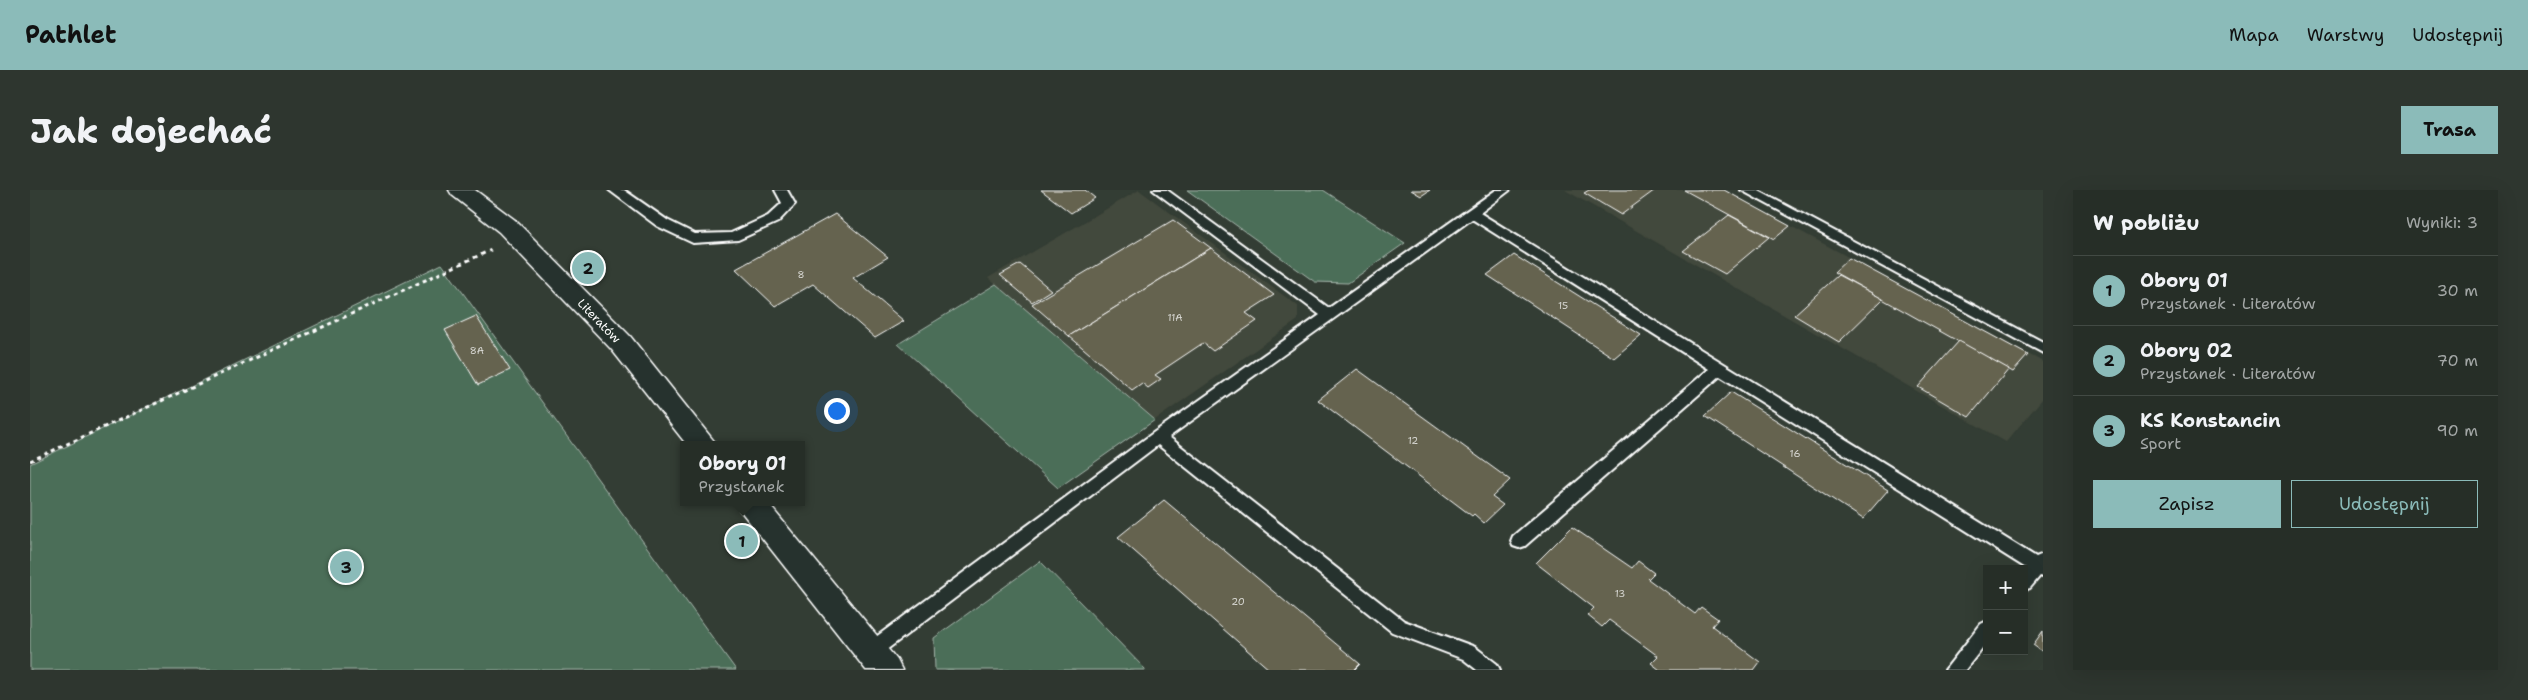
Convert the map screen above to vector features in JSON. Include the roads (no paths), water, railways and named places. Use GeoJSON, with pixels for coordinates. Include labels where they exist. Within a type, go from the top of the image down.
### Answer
{"type":"FeatureCollection","features":[{"type":"Feature","properties":{"kind":"street","name":"Literatów"},"geometry":{"type":"LineString","coordinates":[[460,190],[518,237],[621,343],[700,441]]}},
{"type":"Feature","properties":{"kind":"street"},"geometry":{"type":"LineString","coordinates":[[753,506],[878,660]]}},
{"type":"Feature","properties":{"kind":"lane"},"geometry":{"type":"LineString","coordinates":[[615,190],[662,223],[694,239],[733,237],[773,219],[789,204],[781,190]]}},
{"type":"Feature","properties":{"kind":"lane"},"geometry":{"type":"LineString","coordinates":[[1158,190],[1330,315]]}},
{"type":"Feature","properties":{"kind":"lane"},"geometry":{"type":"LineString","coordinates":[[878,660],[1158,437],[1504,190]]}},
{"type":"Feature","properties":{"kind":"lane"},"geometry":{"type":"LineString","coordinates":[[1747,190],[2043,348]]}},
{"type":"Feature","properties":{"kind":"lane"},"geometry":{"type":"LineString","coordinates":[[1471,213],[2041,566],[2028,579]]}},
{"type":"Feature","properties":{"kind":"lane"},"geometry":{"type":"LineString","coordinates":[[1519,541],[1721,367]]}},
{"type":"Feature","properties":{"kind":"lane"},"geometry":{"type":"LineString","coordinates":[[1158,437],[1398,627],[1469,653],[1491,670]]}},
{"type":"Feature","properties":{"kind":"lane"},"geometry":{"type":"LineString","coordinates":[[1954,670],[1983,634]]}},
{"type":"Feature","properties":{"kind":"place","name":"Obory 02"},"geometry":{"type":"Point","coordinates":[588,268]}},
{"type":"Feature","properties":{"kind":"place","name":"Obory 01"},"geometry":{"type":"Point","coordinates":[742,541]}},
{"type":"Feature","properties":{"kind":"place","name":"KS Konstancin"},"geometry":{"type":"Point","coordinates":[346,567]}}]}
